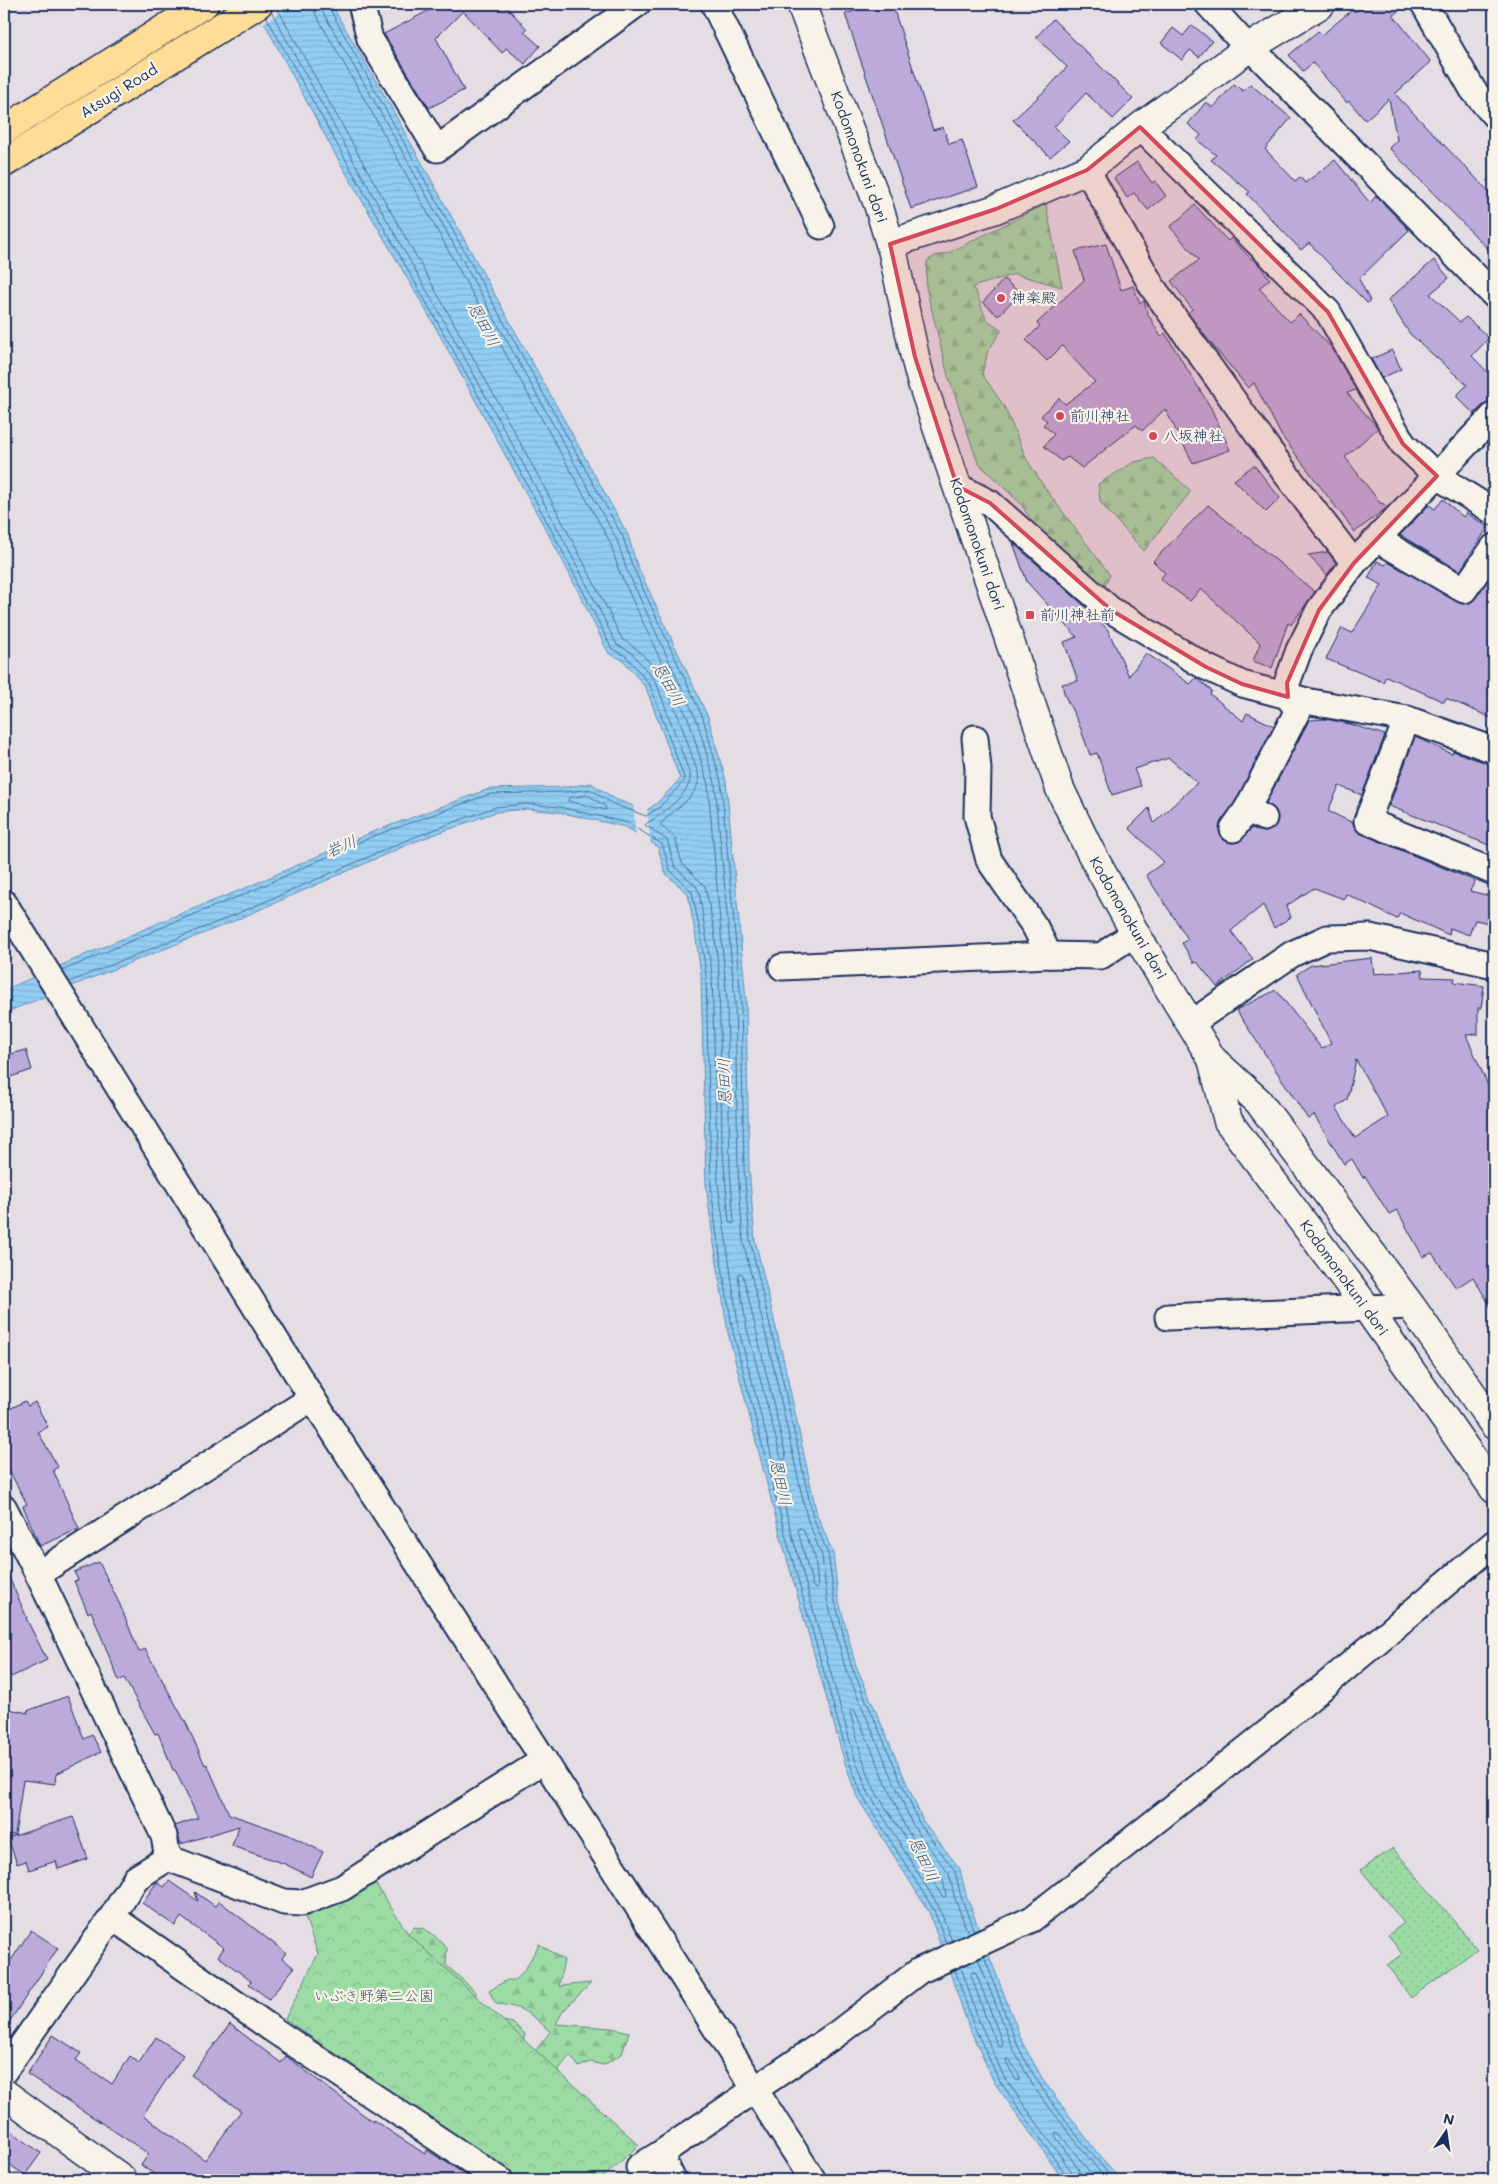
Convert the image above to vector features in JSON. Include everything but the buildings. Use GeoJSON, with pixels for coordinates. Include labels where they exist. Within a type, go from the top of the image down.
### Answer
{"type":"FeatureCollection","features":[{"type":"Feature","properties":{"kind":"highway","name":"Atsugi Road"},"geometry":{"type":"LineString","coordinates":[[4,130],[204,4]]}},
{"type":"Feature","properties":{"kind":"highway","name":"Atsugi Road"},"geometry":{"type":"LineString","coordinates":[[4,163],[258,4]]}},
{"type":"Feature","properties":{"kind":"main road","name":"Kodomonokuni dori"},"geometry":{"type":"LineString","coordinates":[[801,4],[878,204],[890,244],[914,357],[1060,789],[1089,849],[1135,933],[1212,1059],[1258,1101],[1410,1306],[1494,1425]]}},
{"type":"Feature","properties":{"kind":"main road"},"geometry":{"type":"LineString","coordinates":[[890,244],[996,209],[1087,170],[1140,127],[1250,47],[1321,4]]}},
{"type":"Feature","properties":{"kind":"main road","name":"Kodomonokuni dori"},"geometry":{"type":"LineString","coordinates":[[1212,1059],[1228,1120],[1366,1307],[1494,1489]]}},
{"type":"Feature","properties":{"kind":"main road"},"geometry":{"type":"LineString","coordinates":[[4,2093],[123,2179]]}},
{"type":"Feature","properties":{"kind":"street"},"geometry":{"type":"LineString","coordinates":[[361,4],[370,39],[437,149],[637,4]]}},
{"type":"Feature","properties":{"kind":"street"},"geometry":{"type":"LineString","coordinates":[[714,4],[821,226]]}},
{"type":"Feature","properties":{"kind":"street"},"geometry":{"type":"LineString","coordinates":[[1208,4],[1239,38],[1494,295]]}},
{"type":"Feature","properties":{"kind":"street"},"geometry":{"type":"LineString","coordinates":[[1424,4],[1473,90],[1494,115]]}},
{"type":"Feature","properties":{"kind":"street"},"geometry":{"type":"LineString","coordinates":[[1140,127],[1328,312],[1402,444],[1437,476],[1494,512]]}},
{"type":"Feature","properties":{"kind":"street"},"geometry":{"type":"LineString","coordinates":[[1087,170],[1153,288],[1280,467],[1354,563]]}},
{"type":"Feature","properties":{"kind":"street"},"geometry":{"type":"LineString","coordinates":[[1233,829],[1255,813],[1298,710],[1288,697],[1287,683],[1299,650],[1319,610],[1354,563],[1494,415]]}},
{"type":"Feature","properties":{"kind":"street"},"geometry":{"type":"LineString","coordinates":[[957,486],[990,503],[1111,610],[1206,667],[1242,684],[1288,697],[1366,713],[1407,719],[1494,750]]}},
{"type":"Feature","properties":{"kind":"street"},"geometry":{"type":"LineString","coordinates":[[1377,539],[1464,590],[1494,547]]}},
{"type":"Feature","properties":{"kind":"street"},"geometry":{"type":"LineString","coordinates":[[1407,719],[1367,821],[1494,872]]}},
{"type":"Feature","properties":{"kind":"street"},"geometry":{"type":"LineString","coordinates":[[975,738],[978,769],[977,816],[989,860],[1035,927],[1049,955]]}},
{"type":"Feature","properties":{"kind":"street"},"geometry":{"type":"LineString","coordinates":[[4,903],[312,1398],[813,2180]]}},
{"type":"Feature","properties":{"kind":"street"},"geometry":{"type":"LineString","coordinates":[[782,967],[1049,955],[1101,956],[1135,933]]}},
{"type":"Feature","properties":{"kind":"street"},"geometry":{"type":"LineString","coordinates":[[1190,1024],[1292,954],[1328,938],[1370,937],[1494,965]]}},
{"type":"Feature","properties":{"kind":"street"},"geometry":{"type":"LineString","coordinates":[[1168,1317],[1410,1306]]}},
{"type":"Feature","properties":{"kind":"street"},"geometry":{"type":"LineString","coordinates":[[38,1574],[312,1398]]}},
{"type":"Feature","properties":{"kind":"street"},"geometry":{"type":"LineString","coordinates":[[4,1508],[38,1574],[164,1836],[168,1858]]}},
{"type":"Feature","properties":{"kind":"street"},"geometry":{"type":"LineString","coordinates":[[639,2167],[838,2033],[919,1971],[1032,1918],[1297,1709],[1494,1543]]}},
{"type":"Feature","properties":{"kind":"street"},"geometry":{"type":"LineString","coordinates":[[168,1858],[284,1902],[301,1903],[342,1888],[544,1760]]}},
{"type":"Feature","properties":{"kind":"street"},"geometry":{"type":"LineString","coordinates":[[4,2071],[112,1917],[136,1878],[168,1858]]}},
{"type":"Feature","properties":{"kind":"street"},"geometry":{"type":"LineString","coordinates":[[112,1917],[272,2029],[500,2180]]}},
{"type":"Feature","properties":{"kind":"street"},"geometry":{"type":"LineString","coordinates":[[660,2154],[673,2180]]}},
{"type":"Feature","properties":{"kind":"highlighted area"},"geometry":{"type":"Polygon","coordinates":[[[1140,127],[1328,312],[1403,444],[1437,476],[1354,563],[1319,610],[1287,683],[1288,697],[1242,684],[1206,667],[1111,610],[990,503],[957,486],[915,357],[890,244],[996,209],[1087,170],[1140,127]]]}},
{"type":"Feature","properties":{"kind":"green space"},"geometry":{"type":"Polygon","coordinates":[[[1046,204],[1062,287],[1015,274],[972,287],[977,294],[986,319],[1002,330],[988,351],[982,374],[1004,406],[1027,460],[1045,488],[1110,575],[1105,586],[1037,530],[1021,504],[978,463],[947,372],[926,287],[927,261],[935,256],[946,254],[1046,204]]]}},
{"type":"Feature","properties":{"kind":"green space"},"geometry":{"type":"Polygon","coordinates":[[[1154,458],[1191,491],[1144,551],[1104,507],[1100,501],[1098,484],[1134,462],[1154,458]]]}},
{"type":"Feature","properties":{"kind":"green space"},"geometry":{"type":"Polygon","coordinates":[[[1393,1848],[1477,1949],[1411,1998],[1387,1965],[1402,1954],[1388,1935],[1404,1923],[1361,1870],[1393,1848]]]}},
{"type":"Feature","properties":{"kind":"green space","name":"いぶき野第二公園"},"geometry":{"type":"Polygon","coordinates":[[[375,1883],[409,1935],[639,2145],[600,2180],[520,2180],[285,2019],[318,1954],[305,1917],[351,1899],[375,1883]]]}},
{"type":"Feature","properties":{"kind":"green space"},"geometry":{"type":"Polygon","coordinates":[[[414,1927],[433,1934],[447,1948],[446,1965],[476,1992],[475,2016],[513,2023],[525,2034],[520,2056],[528,2060],[550,2032],[526,2012],[512,2006],[496,2004],[489,1991],[507,1980],[516,1980],[526,1968],[539,1944],[564,1960],[559,1986],[591,1983],[563,2011],[556,2024],[612,2028],[629,2032],[622,2054],[604,2065],[590,2062],[579,2067],[570,2055],[553,2077],[536,2073],[526,2065],[478,2072],[477,2059],[501,2051],[487,2042],[462,2039],[449,2029],[448,2018],[424,2010],[409,2010],[396,1998],[364,2002],[354,1993],[365,1958],[365,1933],[380,1929],[397,1950],[407,1952],[402,1940],[414,1927]]]}},
{"type":"Feature","properties":{"kind":"water"},"geometry":{"type":"Polygon","coordinates":[[[254,4],[331,4],[387,100],[628,535],[636,563],[708,717],[726,781],[746,1000],[749,1169],[755,1240],[817,1515],[833,1553],[838,1597],[855,1663],[923,1821],[960,1869],[966,1895],[1023,2044],[1045,2083],[1099,2155],[1121,2180],[1064,2180],[994,2082],[968,2025],[929,1912],[857,1797],[845,1763],[781,1538],[728,1333],[706,1185],[701,974],[695,932],[688,894],[665,873],[658,847],[626,827],[558,812],[527,809],[496,812],[414,842],[227,924],[4,1013],[4,990],[370,833],[489,789],[568,787],[591,783],[615,799],[646,811],[657,803],[680,779],[646,688],[623,660],[609,654],[564,563],[432,321],[335,154],[254,4]]]}},
{"type":"Feature","properties":{"kind":"pier"},"geometry":{"type":"Polygon","coordinates":[[[251,4],[295,4],[262,24],[251,4]]]}},
{"type":"Feature","properties":{"kind":"pier"},"geometry":{"type":"Polygon","coordinates":[[[633,803],[647,808],[651,846],[636,836],[633,803]]]}},
{"type":"Feature","properties":{"kind":"place","name":"神楽殿"},"geometry":{"type":"Point","coordinates":[1001,298]}},
{"type":"Feature","properties":{"kind":"place","name":"前川神社"},"geometry":{"type":"Point","coordinates":[1060,416]}},
{"type":"Feature","properties":{"kind":"place","name":"八坂神社"},"geometry":{"type":"Point","coordinates":[1153,436]}},
{"type":"Feature","properties":{"kind":"place","name":"前川神社前"},"geometry":{"type":"Point","coordinates":[1030,615]}},
{"type":"Feature","properties":{"kind":"water label","name":"恩田川"},"geometry":{"type":"Point","coordinates":[484,324]}},
{"type":"Feature","properties":{"kind":"water label","name":"恩田川"},"geometry":{"type":"Point","coordinates":[669,684]}},
{"type":"Feature","properties":{"kind":"water label","name":"岩川"},"geometry":{"type":"Point","coordinates":[341,846]}},
{"type":"Feature","properties":{"kind":"water label","name":"恩田川"},"geometry":{"type":"Point","coordinates":[724,1082]}},
{"type":"Feature","properties":{"kind":"water label","name":"恩田川"},"geometry":{"type":"Point","coordinates":[781,1482]}},
{"type":"Feature","properties":{"kind":"water label","name":"恩田川"},"geometry":{"type":"Point","coordinates":[924,1859]}}]}
